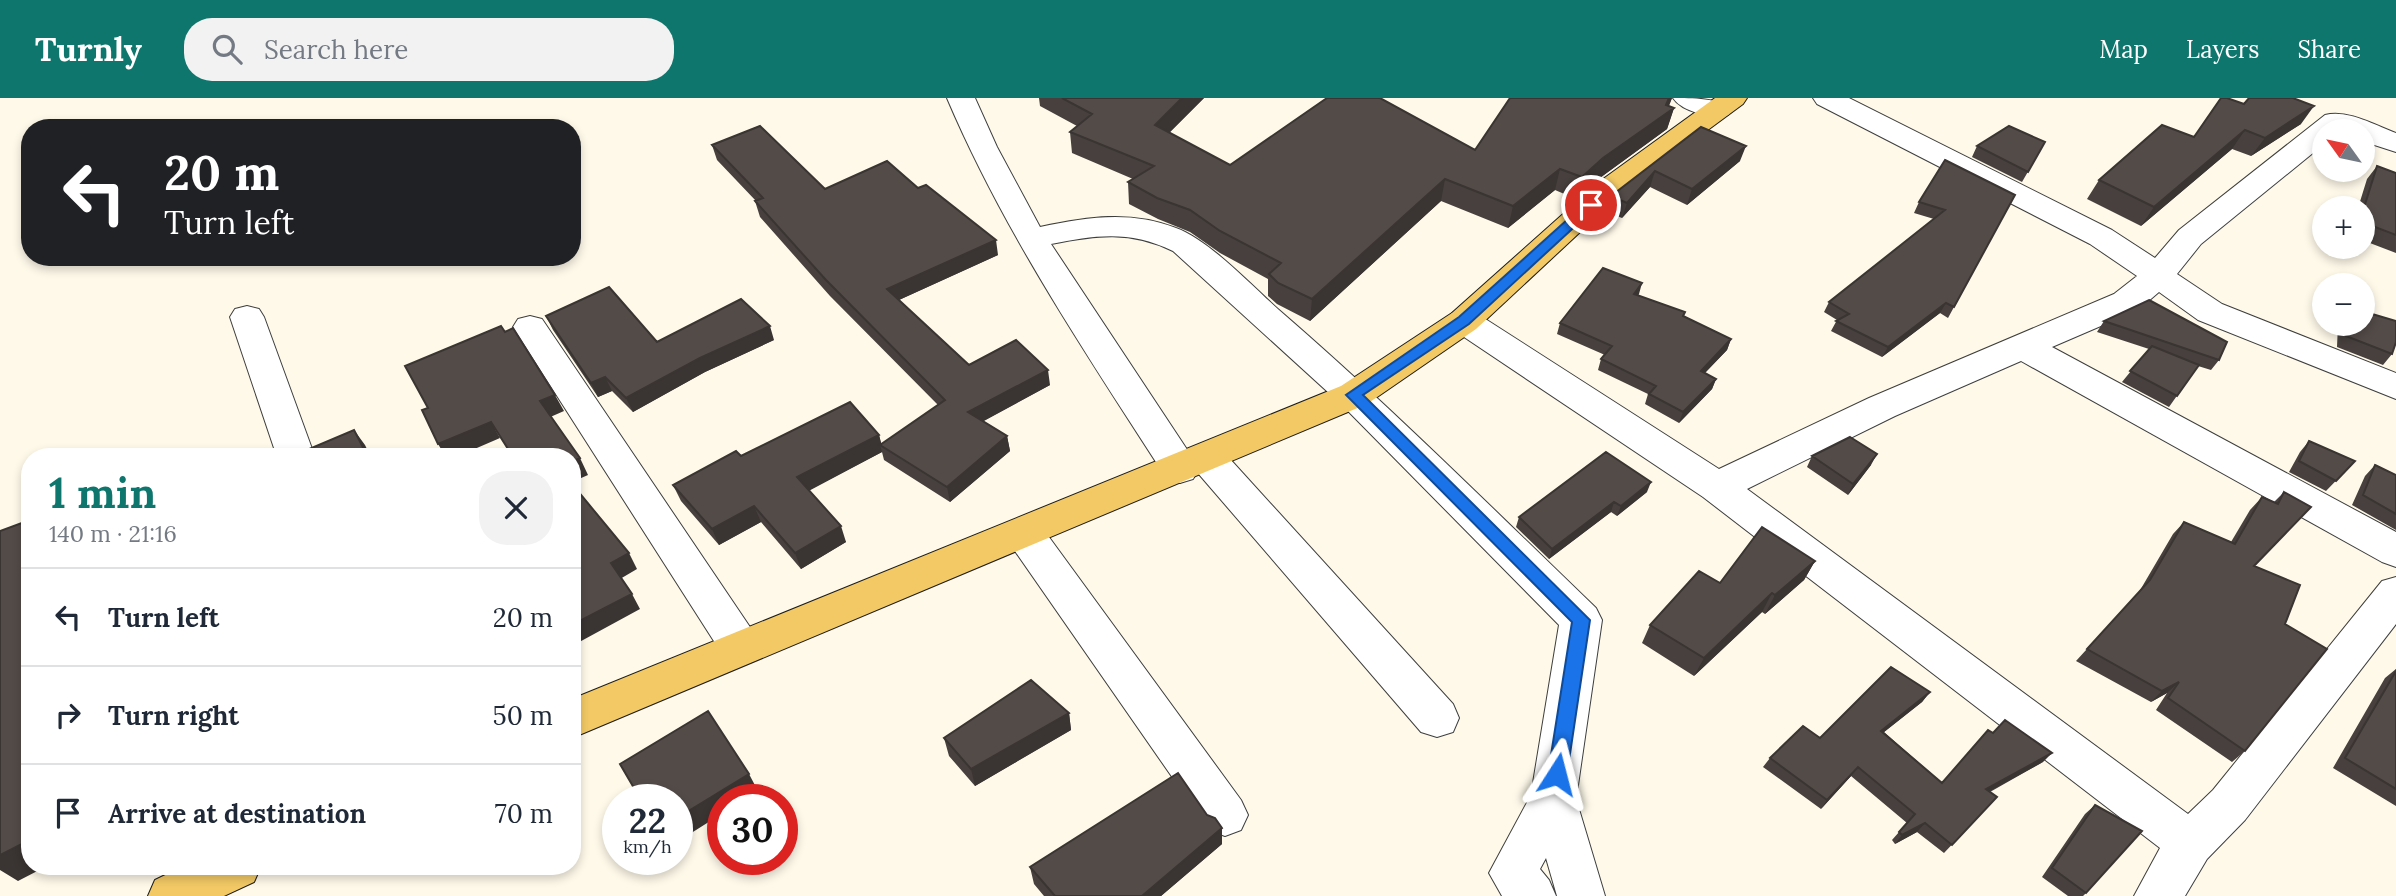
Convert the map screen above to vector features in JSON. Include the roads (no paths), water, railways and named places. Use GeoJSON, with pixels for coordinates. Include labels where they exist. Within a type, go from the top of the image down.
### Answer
{"type":"FeatureCollection","features":[{"type":"Feature","properties":{"kind":"main road"},"geometry":{"type":"LineString","coordinates":[[581,715],[1353,395],[1464,321],[1610,188],[1713,102]]}},
{"type":"Feature","properties":{"kind":"main road"},"geometry":{"type":"LineString","coordinates":[[172,896],[218,875]]}},
{"type":"Feature","properties":{"kind":"street"},"geometry":{"type":"LineString","coordinates":[[961,98],[972,126],[1031,239],[1194,463],[1437,718]]}},
{"type":"Feature","properties":{"kind":"street"},"geometry":{"type":"LineString","coordinates":[[1828,98],[2064,216],[2130,253],[2160,274],[2183,296],[2210,312],[2396,387]]}},
{"type":"Feature","properties":{"kind":"street"},"geometry":{"type":"LineString","coordinates":[[1717,487],[1882,407],[2126,302],[2160,274],[2190,237],[2323,116],[2396,143]]}},
{"type":"Feature","properties":{"kind":"street"},"geometry":{"type":"LineString","coordinates":[[1031,239],[1098,225],[1124,224],[1167,234],[1184,244],[1353,395],[1581,620],[1553,799],[1513,873],[1532,896]]}},
{"type":"Feature","properties":{"kind":"street"},"geometry":{"type":"LineString","coordinates":[[247,317],[293,448]]}},
{"type":"Feature","properties":{"kind":"street"},"geometry":{"type":"LineString","coordinates":[[1464,321],[1717,487],[2190,843]]}},
{"type":"Feature","properties":{"kind":"street"},"geometry":{"type":"LineString","coordinates":[[530,327],[741,648]]}},
{"type":"Feature","properties":{"kind":"street"},"geometry":{"type":"LineString","coordinates":[[2024,348],[2396,551]]}},
{"type":"Feature","properties":{"kind":"street"},"geometry":{"type":"LineString","coordinates":[[1024,533],[1225,815]]}},
{"type":"Feature","properties":{"kind":"street"},"geometry":{"type":"LineString","coordinates":[[2158,896],[2190,843],[2229,805],[2396,593]]}},
{"type":"Feature","properties":{"kind":"street"},"geometry":{"type":"LineString","coordinates":[[1553,799],[1581,896]]}}]}
